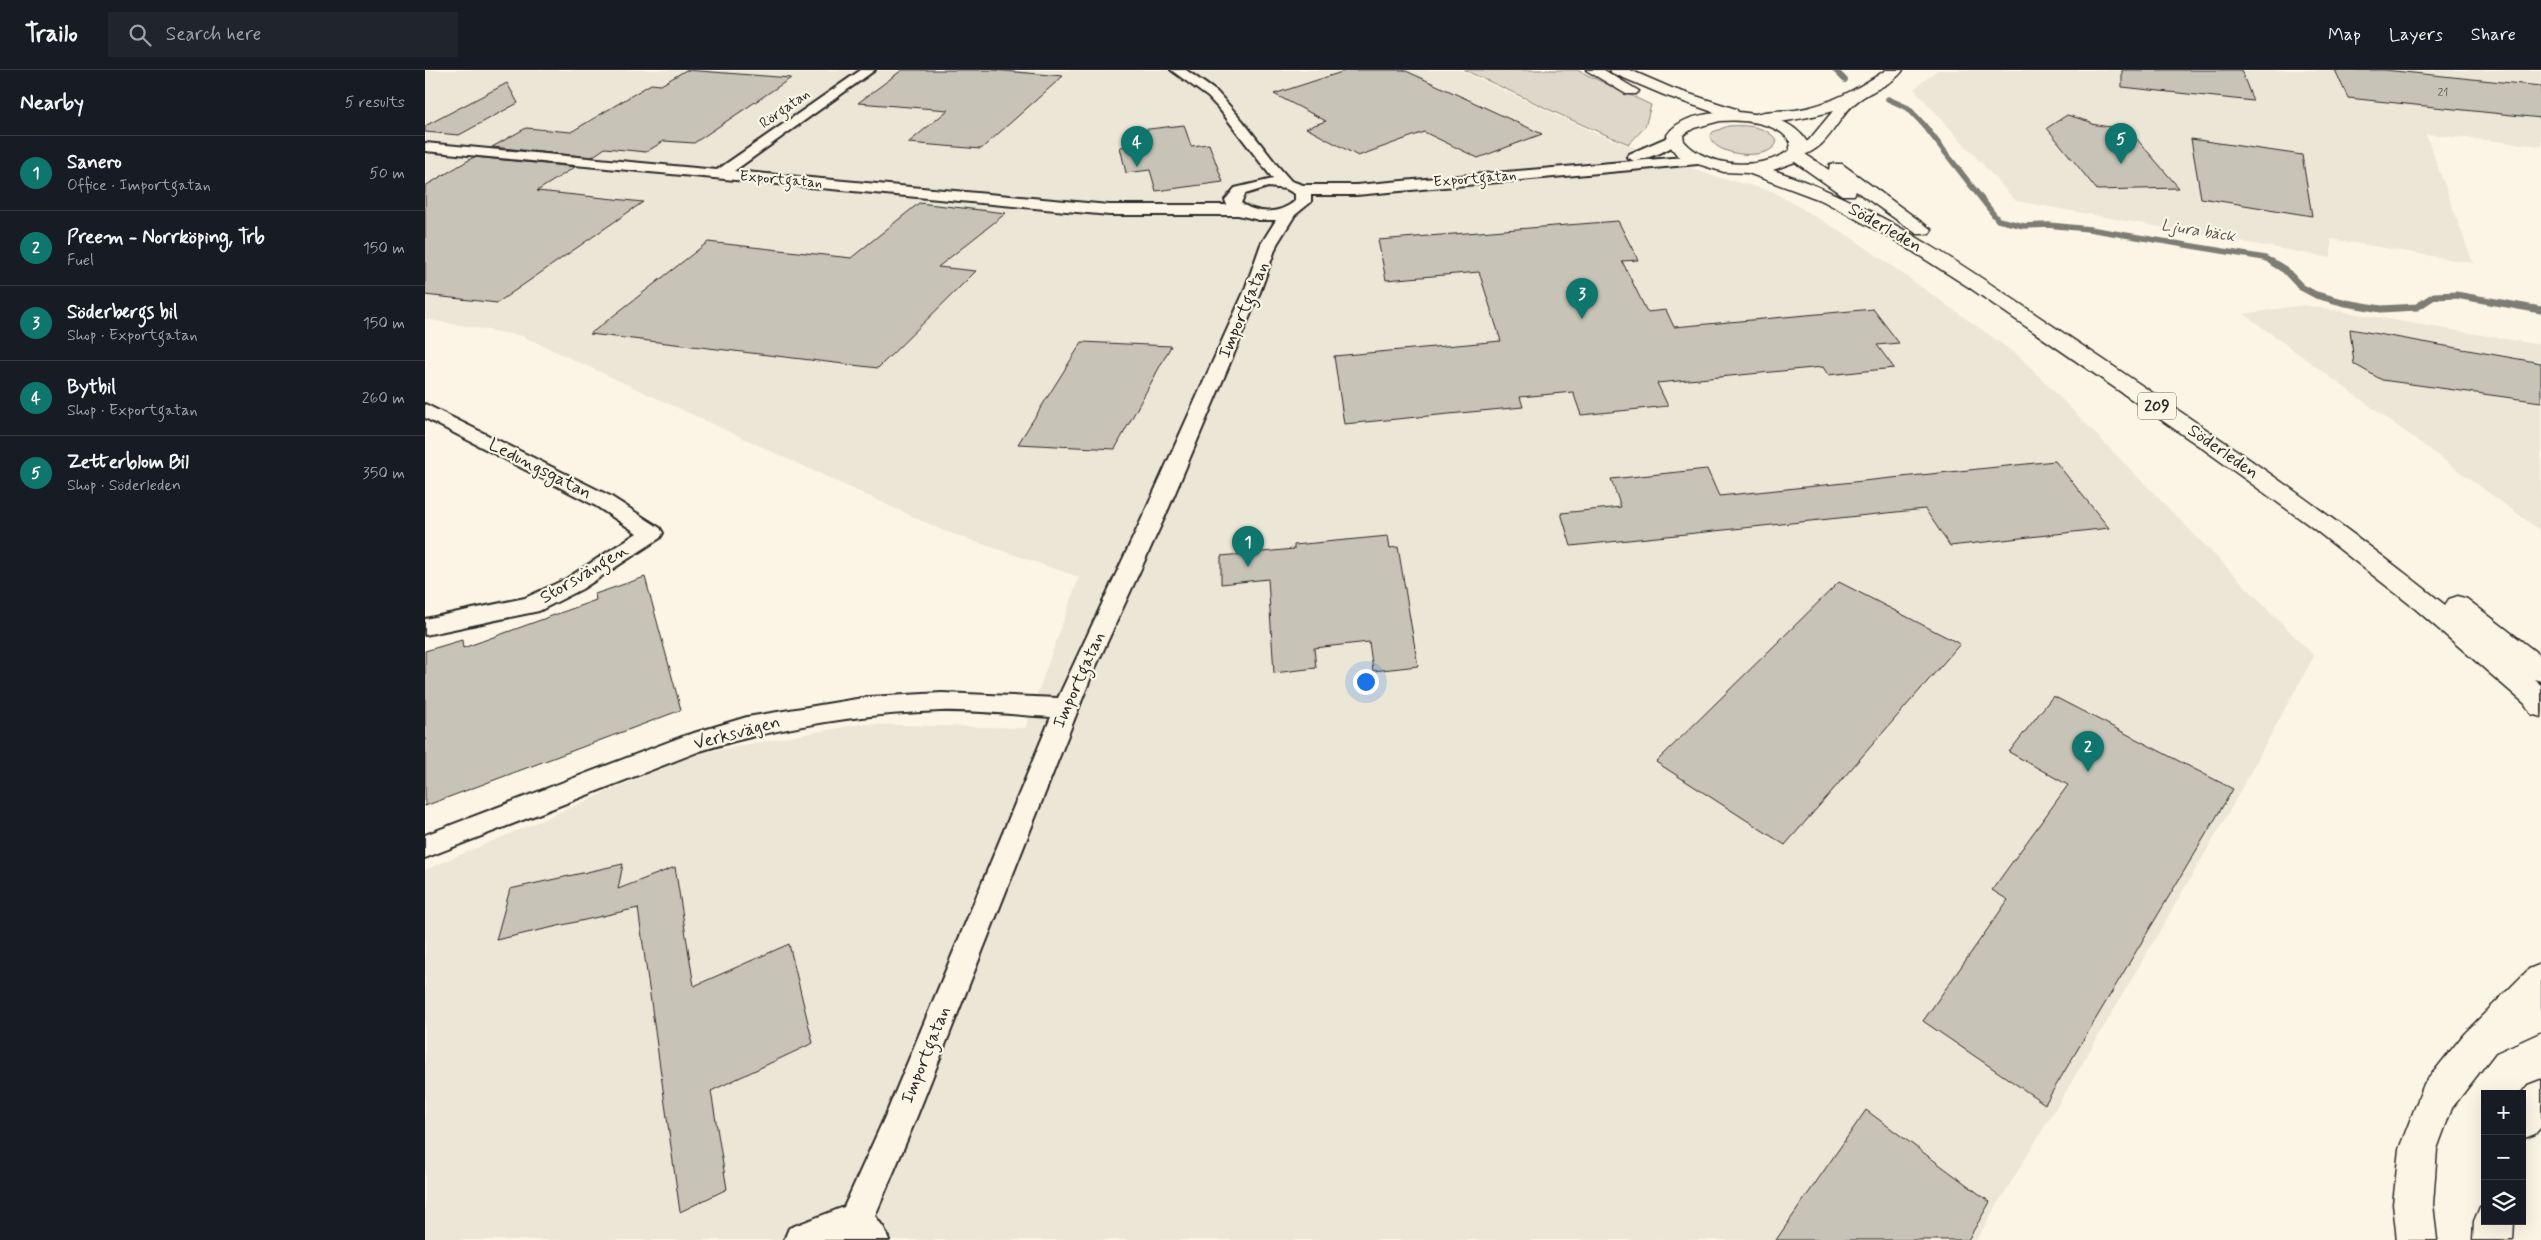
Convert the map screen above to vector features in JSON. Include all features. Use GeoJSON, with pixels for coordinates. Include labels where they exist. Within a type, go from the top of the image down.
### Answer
{"type":"FeatureCollection","features":[{"type":"Feature","properties":{"kind":"main road"},"geometry":{"type":"LineString","coordinates":[[1593,70],[1642,97]]}},
{"type":"Feature","properties":{"kind":"main road"},"geometry":{"type":"LineString","coordinates":[[1600,70],[1663,97],[1689,112],[1681,124],[1681,149],[1698,160],[1722,166],[1749,168],[1782,163],[1815,143],[1852,98]]}},
{"type":"Feature","properties":{"kind":"main road"},"geometry":{"type":"LineString","coordinates":[[1617,70],[1677,94],[1751,118],[1780,125],[1795,135],[1800,146],[1797,153]]}},
{"type":"Feature","properties":{"kind":"main road"},"geometry":{"type":"LineString","coordinates":[[1681,124],[1711,117],[1751,118],[1798,115],[1852,98],[1897,70]]}},
{"type":"Feature","properties":{"kind":"main road","name":"Söderleden"},"geometry":{"type":"LineString","coordinates":[[1815,143],[1825,157],[1843,174],[1963,260],[2283,474],[2431,584],[2539,693]]}},
{"type":"Feature","properties":{"kind":"main road","name":"Söderleden"},"geometry":{"type":"LineString","coordinates":[[1797,153],[1844,189],[1963,260]]}},
{"type":"Feature","properties":{"kind":"main road","name":"Söderleden"},"geometry":{"type":"LineString","coordinates":[[1749,168],[1817,191],[1873,219],[1942,262],[2105,370],[2330,529],[2539,693]]}},
{"type":"Feature","properties":{"kind":"main road"},"geometry":{"type":"LineString","coordinates":[[2417,1240],[2413,1204],[2418,1149],[2437,1097],[2477,1046],[2541,980]]}},
{"type":"Feature","properties":{"kind":"main road"},"geometry":{"type":"LineString","coordinates":[[2477,1046],[2541,1013]]}},
{"type":"Feature","properties":{"kind":"main road"},"geometry":{"type":"LineString","coordinates":[[2526,1116],[2541,1098]]}},
{"type":"Feature","properties":{"kind":"main road"},"geometry":{"type":"LineString","coordinates":[[2493,1240],[2494,1225]]}},
{"type":"Feature","properties":{"kind":"street","name":"Rörgatan"},"geometry":{"type":"LineString","coordinates":[[719,175],[869,70]]}},
{"type":"Feature","properties":{"kind":"street"},"geometry":{"type":"LineString","coordinates":[[1177,70],[1208,90],[1230,110],[1247,132],[1286,184],[1302,196],[1289,212],[1272,216],[1253,215],[1237,202],[1255,178],[1257,167],[1247,132]]}},
{"type":"Feature","properties":{"kind":"street","name":"Exportgatan"},"geometry":{"type":"LineString","coordinates":[[1594,168],[1646,153],[1681,124]]}},
{"type":"Feature","properties":{"kind":"street","name":"Exportgatan"},"geometry":{"type":"LineString","coordinates":[[425,147],[1109,210],[1237,202]]}},
{"type":"Feature","properties":{"kind":"street","name":"Exportgatan"},"geometry":{"type":"LineString","coordinates":[[1302,196],[1698,160]]}},
{"type":"Feature","properties":{"kind":"street"},"geometry":{"type":"LineString","coordinates":[[1249,187],[1267,183],[1286,184]]}},
{"type":"Feature","properties":{"kind":"street","name":"Importgatan"},"geometry":{"type":"LineString","coordinates":[[864,1230],[899,1121],[1066,708],[1171,477],[1252,292],[1269,244],[1289,212]]}},
{"type":"Feature","properties":{"kind":"street","name":"Importgatan"},"geometry":{"type":"LineString","coordinates":[[1253,215],[1262,226],[1269,244]]}},
{"type":"Feature","properties":{"kind":"street","name":"Ledungsgatan"},"geometry":{"type":"LineString","coordinates":[[425,410],[603,501],[652,532]]}},
{"type":"Feature","properties":{"kind":"street","name":"Storsvängen"},"geometry":{"type":"LineString","coordinates":[[425,627],[531,604],[574,584],[652,532]]}},
{"type":"Feature","properties":{"kind":"street","name":"Verksvägen"},"geometry":{"type":"LineString","coordinates":[[425,847],[693,743],[747,727],[869,706],[942,702],[1066,708]]}},
{"type":"Feature","properties":{"kind":"street"},"geometry":{"type":"LineString","coordinates":[[801,1240],[864,1230]]}},
{"type":"Feature","properties":{"kind":"shaded area"},"geometry":{"type":"Polygon","coordinates":[[[425,70],[1460,70],[1595,133],[1713,176],[1772,191],[1855,240],[2019,356],[2314,656],[2221,826],[2071,1083],[1976,1240],[425,1240],[425,870],[695,754],[860,724],[1025,728],[1079,577],[944,531],[522,336],[425,319],[425,70]]]}},
{"type":"Feature","properties":{"kind":"shaded area"},"geometry":{"type":"Polygon","coordinates":[[[1464,70],[1577,70],[1651,105],[1645,127],[1629,144],[1587,127],[1464,70]]]}},
{"type":"Feature","properties":{"kind":"shaded area"},"geometry":{"type":"Polygon","coordinates":[[[1937,70],[2541,70],[2541,146],[2426,134],[2473,263],[2331,239],[2331,258],[2016,201],[1914,89],[1937,70]]]}},
{"type":"Feature","properties":{"kind":"shaded area"},"geometry":{"type":"Polygon","coordinates":[[[1728,126],[1755,127],[1767,132],[1777,141],[1773,148],[1755,154],[1743,154],[1721,149],[1710,136],[1713,132],[1728,126]]]}},
{"type":"Feature","properties":{"kind":"shaded area"},"geometry":{"type":"Polygon","coordinates":[[[2304,305],[2541,345],[2541,531],[2244,314],[2304,305]]]}},
{"type":"Feature","properties":{"kind":"building"},"geometry":{"type":"Polygon","coordinates":[[[686,70],[791,78],[694,143],[664,141],[646,152],[605,148],[592,157],[492,147],[526,128],[571,132],[651,84],[661,85],[686,70]]]}},
{"type":"Feature","properties":{"kind":"building"},"geometry":{"type":"Polygon","coordinates":[[[902,70],[992,70],[1063,76],[981,149],[908,143],[948,110],[858,103],[902,70]]]}},
{"type":"Feature","properties":{"kind":"building"},"geometry":{"type":"Polygon","coordinates":[[[1348,70],[1404,70],[1542,134],[1478,158],[1424,132],[1358,156],[1306,128],[1326,121],[1274,94],[1348,70]]]}},
{"type":"Feature","properties":{"kind":"building"},"geometry":{"type":"Polygon","coordinates":[[[2122,70],[2241,70],[2253,101],[2122,87],[2122,70]]]}},
{"type":"Feature","properties":{"kind":"building"},"geometry":{"type":"Polygon","coordinates":[[[2335,70],[2384,70],[2541,86],[2541,118],[2348,98],[2335,70]]]}},
{"type":"Feature","properties":{"kind":"building"},"geometry":{"type":"Polygon","coordinates":[[[507,83],[518,103],[459,135],[425,132],[425,126],[507,83]]]}},
{"type":"Feature","properties":{"kind":"building"},"geometry":{"type":"Polygon","coordinates":[[[2067,115],[2091,122],[2091,124],[2129,130],[2179,188],[2097,190],[2047,128],[2067,115]]]}},
{"type":"Feature","properties":{"kind":"building"},"geometry":{"type":"Polygon","coordinates":[[[1184,125],[1191,146],[1209,144],[1223,182],[1156,191],[1150,170],[1126,173],[1120,147],[1144,144],[1140,130],[1184,125]]]}},
{"type":"Feature","properties":{"kind":"building"},"geometry":{"type":"Polygon","coordinates":[[[2191,139],[2302,155],[2312,216],[2201,198],[2191,139]]]}},
{"type":"Feature","properties":{"kind":"building"},"geometry":{"type":"Polygon","coordinates":[[[474,157],[575,167],[537,191],[643,202],[497,303],[425,295],[425,186],[474,157]]]}},
{"type":"Feature","properties":{"kind":"building"},"geometry":{"type":"Polygon","coordinates":[[[919,203],[1006,213],[938,267],[976,271],[878,368],[590,334],[708,242],[851,258],[919,203]]]}},
{"type":"Feature","properties":{"kind":"building"},"geometry":{"type":"Polygon","coordinates":[[[1618,221],[1638,260],[1622,261],[1647,312],[1666,310],[1674,327],[1873,309],[1899,343],[1877,345],[1894,368],[1828,375],[1823,367],[1657,383],[1668,406],[1581,415],[1573,392],[1520,397],[1523,407],[1344,424],[1334,356],[1501,341],[1479,272],[1386,280],[1378,240],[1618,221]]]}},
{"type":"Feature","properties":{"kind":"building"},"geometry":{"type":"Polygon","coordinates":[[[2350,329],[2541,363],[2541,402],[2382,380],[2354,364],[2350,329]]]}},
{"type":"Feature","properties":{"kind":"building"},"geometry":{"type":"Polygon","coordinates":[[[1082,342],[1171,346],[1115,449],[1018,444],[1082,342]]]}},
{"type":"Feature","properties":{"kind":"building"},"geometry":{"type":"Polygon","coordinates":[[[2055,461],[2109,528],[1950,546],[1925,509],[1571,546],[1561,513],[1621,507],[1611,479],[1707,469],[1719,496],[2055,461]]]}},
{"type":"Feature","properties":{"kind":"building"},"geometry":{"type":"Polygon","coordinates":[[[1388,536],[1390,548],[1398,547],[1418,666],[1373,671],[1369,642],[1314,648],[1316,668],[1274,673],[1268,579],[1221,584],[1221,556],[1294,549],[1294,545],[1388,536]]]}},
{"type":"Feature","properties":{"kind":"building"},"geometry":{"type":"Polygon","coordinates":[[[645,577],[681,710],[425,806],[425,651],[462,640],[463,648],[596,600],[595,594],[645,577]]]}},
{"type":"Feature","properties":{"kind":"building"},"geometry":{"type":"Polygon","coordinates":[[[1839,582],[1960,644],[1785,845],[1656,762],[1839,582]]]}},
{"type":"Feature","properties":{"kind":"building"},"geometry":{"type":"Polygon","coordinates":[[[2053,696],[2233,789],[2045,1104],[1923,1021],[2008,900],[1992,890],[2068,785],[2009,752],[2053,696]]]}},
{"type":"Feature","properties":{"kind":"building"},"geometry":{"type":"Polygon","coordinates":[[[623,864],[618,889],[675,867],[694,986],[789,944],[813,1043],[711,1091],[727,1189],[680,1212],[638,908],[496,940],[510,889],[623,864]]]}},
{"type":"Feature","properties":{"kind":"building"},"geometry":{"type":"Polygon","coordinates":[[[1866,1110],[1990,1202],[1968,1240],[1776,1240],[1866,1110]]]}},
{"type":"Feature","properties":{"kind":"waterway","name":"Ljura bäck"},"geometry":{"type":"LineString","coordinates":[[1835,70],[1845,80]]}},
{"type":"Feature","properties":{"kind":"waterway","name":"Ljura bäck"},"geometry":{"type":"LineString","coordinates":[[1888,99],[1908,108],[1924,125],[1998,220],[2024,226],[2048,225],[2089,229],[2265,258],[2275,264]]}},
{"type":"Feature","properties":{"kind":"waterway","name":"Ljura bäck"},"geometry":{"type":"LineString","coordinates":[[2272,262],[2285,270],[2301,287],[2316,295],[2346,303],[2381,309],[2417,307],[2434,296],[2456,295],[2541,310]]}},
{"type":"Feature","properties":{"kind":"place","name":"Zetterblom Bil"},"geometry":{"type":"Point","coordinates":[2121,164]}},
{"type":"Feature","properties":{"kind":"place","name":"Bytbil"},"geometry":{"type":"Point","coordinates":[1137,167]}},
{"type":"Feature","properties":{"kind":"place","name":"Söderbergs bil"},"geometry":{"type":"Point","coordinates":[1582,319]}},
{"type":"Feature","properties":{"kind":"place","name":"Sanero"},"geometry":{"type":"Point","coordinates":[1248,567]}},
{"type":"Feature","properties":{"kind":"place","name":"Preem - Norrköping, Trb"},"geometry":{"type":"Point","coordinates":[2088,772]}}]}
